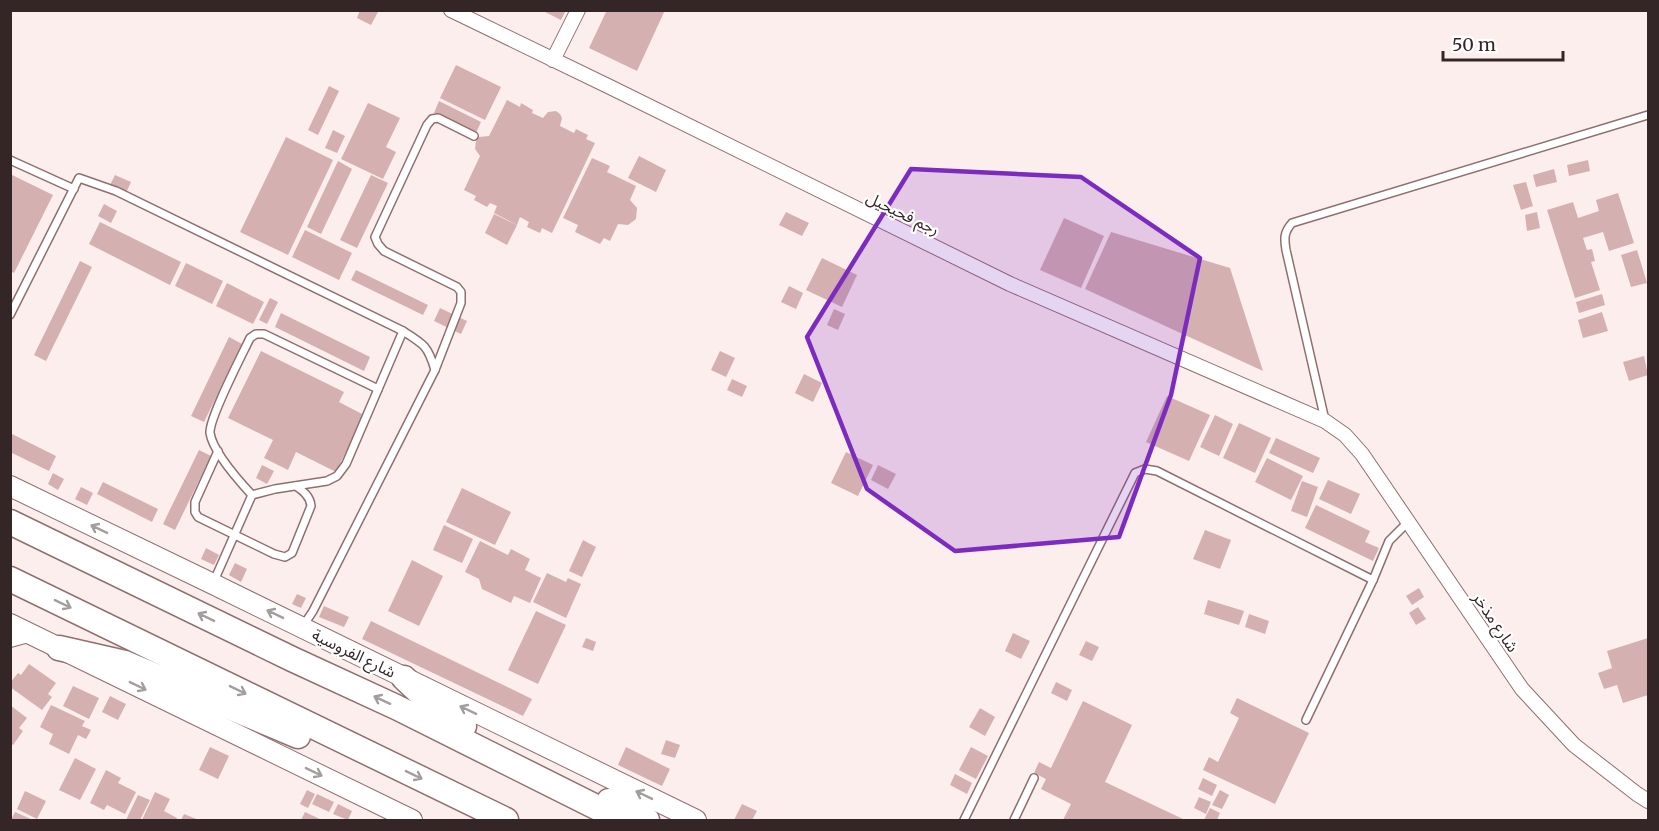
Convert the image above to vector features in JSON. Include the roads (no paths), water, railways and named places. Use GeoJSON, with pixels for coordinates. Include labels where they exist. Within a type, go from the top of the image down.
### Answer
{"type":"FeatureCollection","features":[{"type":"Feature","properties":{"kind":"highway"},"geometry":{"type":"LineString","coordinates":[[10,506],[44,523],[112,570]]}},
{"type":"Feature","properties":{"kind":"highway","name":"شارع الفروسية"},"geometry":{"type":"LineString","coordinates":[[10,522],[396,707],[622,820]]}},
{"type":"Feature","properties":{"kind":"highway"},"geometry":{"type":"LineString","coordinates":[[10,579],[506,820]]}},
{"type":"Feature","properties":{"kind":"highway"},"geometry":{"type":"LineString","coordinates":[[59,648],[126,663],[313,742],[368,753]]}},
{"type":"Feature","properties":{"kind":"highway"},"geometry":{"type":"LineString","coordinates":[[404,678],[439,711],[459,723],[647,820]]}},
{"type":"Feature","properties":{"kind":"main road","name":"شارع الفروسية"},"geometry":{"type":"LineString","coordinates":[[10,486],[696,820]]}},
{"type":"Feature","properties":{"kind":"main road"},"geometry":{"type":"LineString","coordinates":[[10,624],[412,820]]}},
{"type":"Feature","properties":{"kind":"street","name":"رجم فحيحيل"},"geometry":{"type":"LineString","coordinates":[[451,10],[1010,284],[1325,421],[1345,435]]}},
{"type":"Feature","properties":{"kind":"street"},"geometry":{"type":"LineString","coordinates":[[553,60],[578,10]]}},
{"type":"Feature","properties":{"kind":"street","name":"شارع مذخر"},"geometry":{"type":"LineString","coordinates":[[1345,435],[1362,454],[1522,689],[1574,745],[1648,801]]}},
{"type":"Feature","properties":{"kind":"street"},"geometry":{"type":"LineString","coordinates":[[10,640],[32,634]]}},
{"type":"Feature","properties":{"kind":"lane"},"geometry":{"type":"LineString","coordinates":[[1325,421],[1284,239],[1286,230],[1293,223],[1648,115]]}},
{"type":"Feature","properties":{"kind":"lane"},"geometry":{"type":"LineString","coordinates":[[302,628],[313,611],[435,370],[461,303],[461,292],[457,287],[384,251],[375,237],[427,125],[432,119],[438,118],[474,136]]}},
{"type":"Feature","properties":{"kind":"lane"},"geometry":{"type":"LineString","coordinates":[[10,160],[74,189]]}},
{"type":"Feature","properties":{"kind":"lane"},"geometry":{"type":"LineString","coordinates":[[10,315],[79,178],[116,192],[403,331],[422,342],[430,354],[435,370]]}},
{"type":"Feature","properties":{"kind":"lane"},"geometry":{"type":"LineString","coordinates":[[252,495],[327,481],[337,476],[346,464],[403,331]]}},
{"type":"Feature","properties":{"kind":"lane"},"geometry":{"type":"LineString","coordinates":[[252,495],[231,472],[218,451],[210,431],[219,404],[250,338],[256,334],[264,334],[378,389]]}},
{"type":"Feature","properties":{"kind":"lane"},"geometry":{"type":"LineString","coordinates":[[218,451],[195,502],[195,512],[198,518],[285,557],[292,553],[311,506],[305,493],[296,486]]}},
{"type":"Feature","properties":{"kind":"lane"},"geometry":{"type":"LineString","coordinates":[[964,820],[1135,473],[1145,469],[1157,471],[1373,580]]}},
{"type":"Feature","properties":{"kind":"lane"},"geometry":{"type":"LineString","coordinates":[[213,584],[252,495]]}},
{"type":"Feature","properties":{"kind":"lane"},"geometry":{"type":"LineString","coordinates":[[1306,720],[1373,580],[1389,541],[1408,522]]}},
{"type":"Feature","properties":{"kind":"lane"},"geometry":{"type":"LineString","coordinates":[[1014,820],[1034,778]]}}]}
